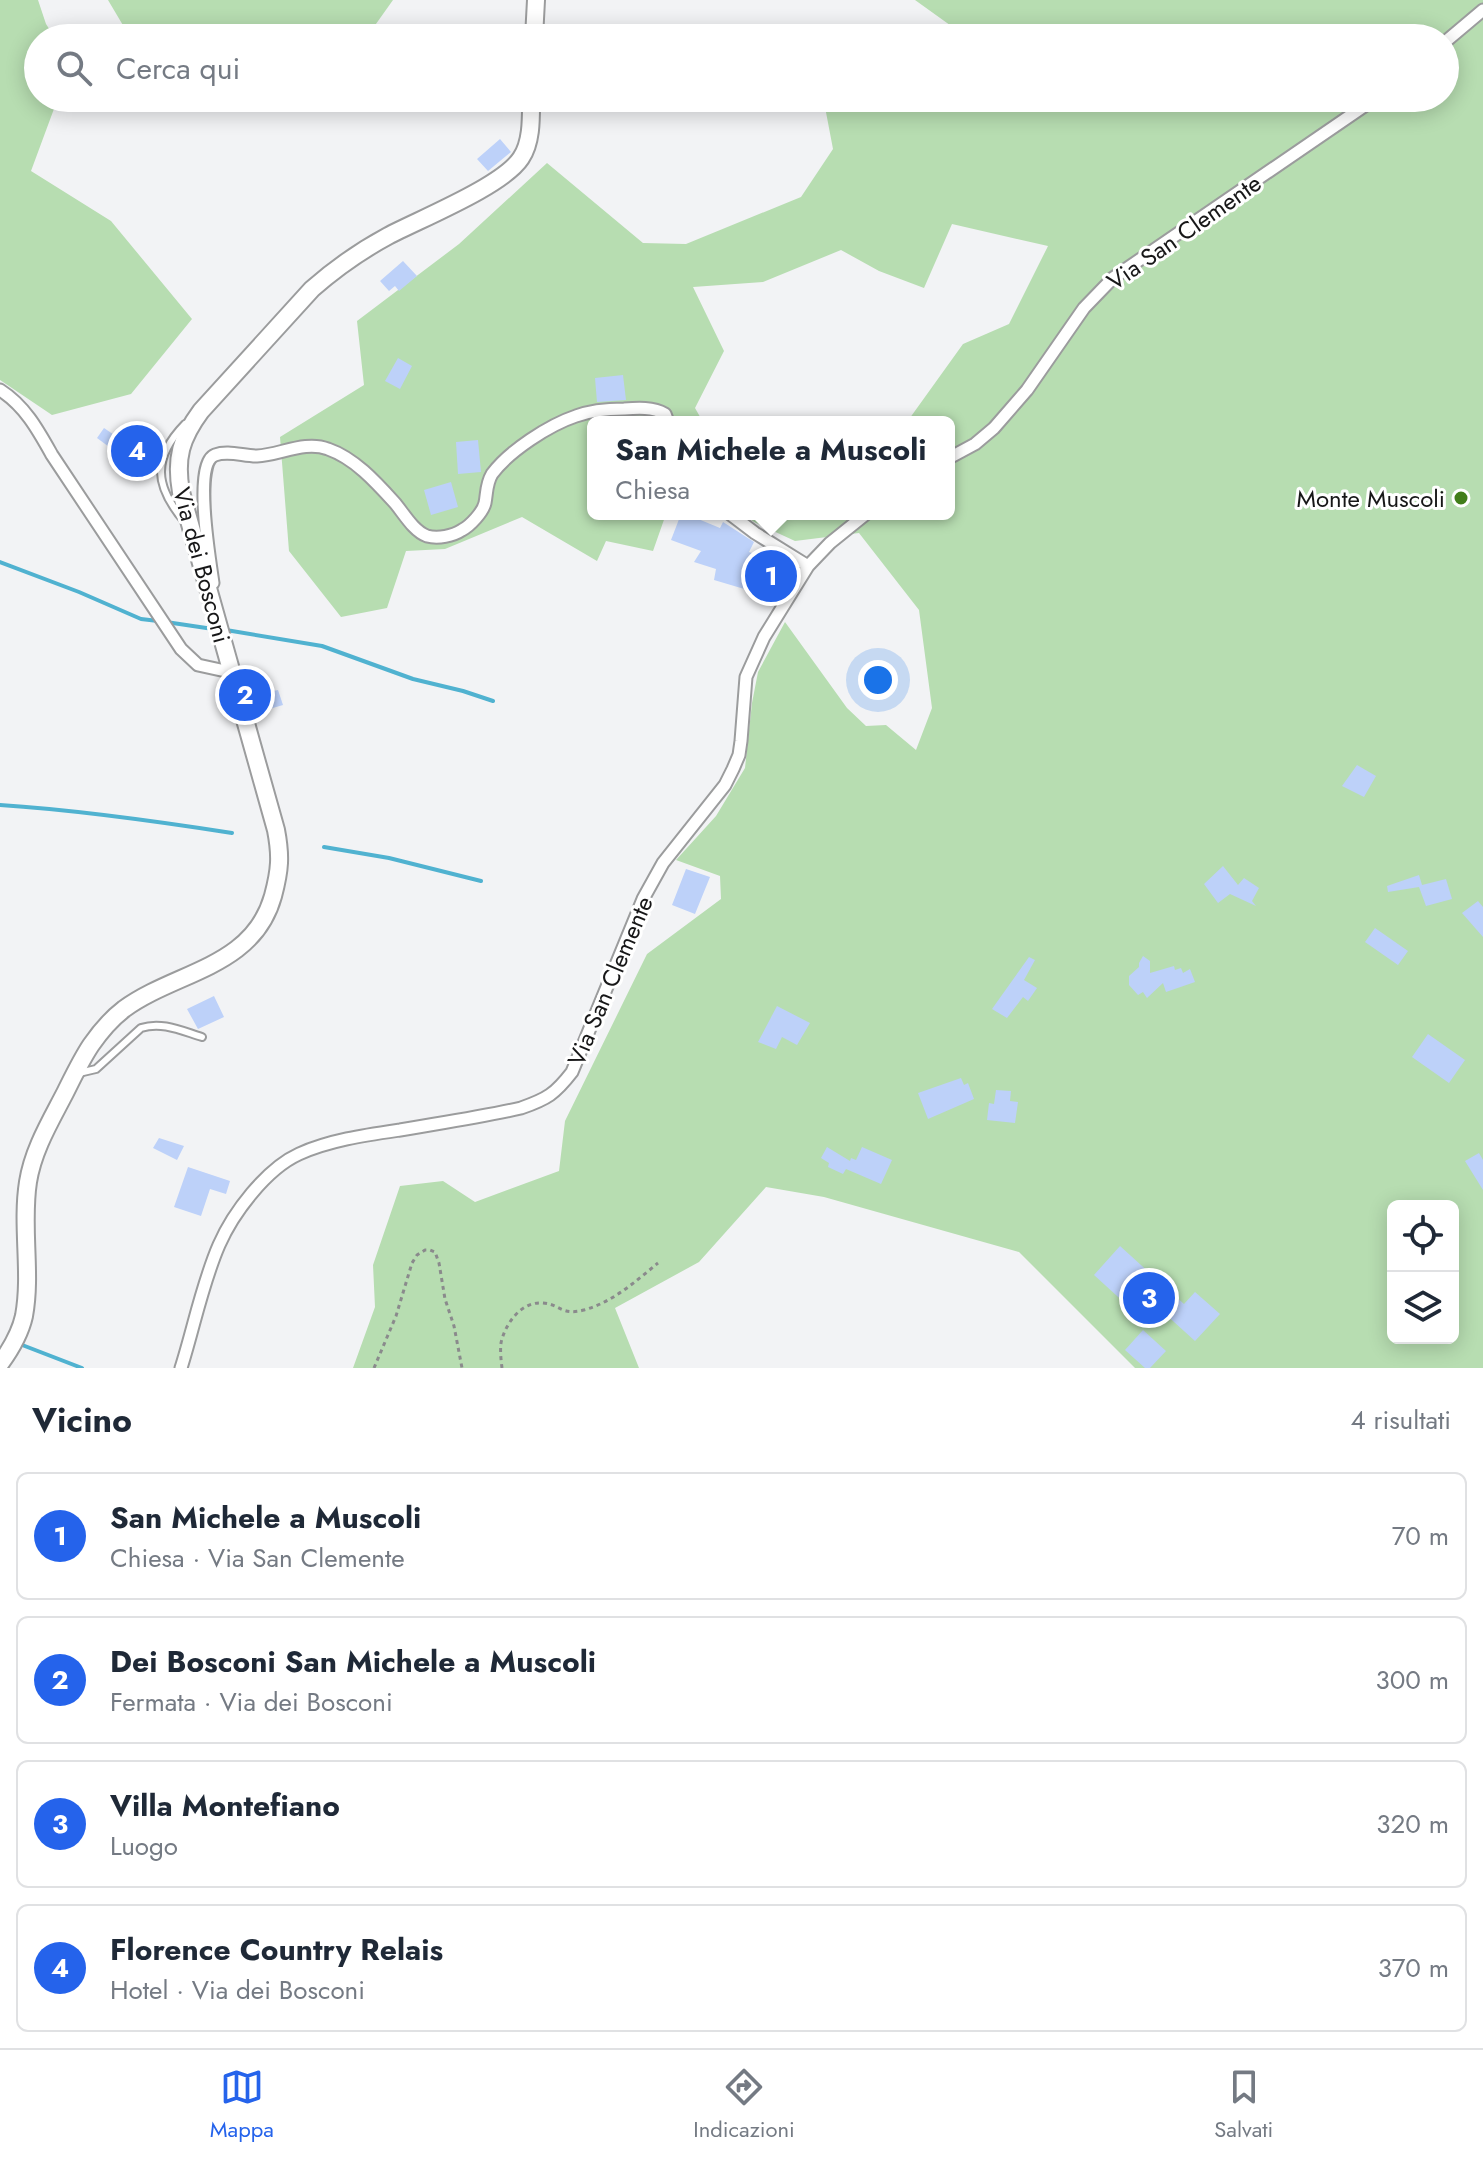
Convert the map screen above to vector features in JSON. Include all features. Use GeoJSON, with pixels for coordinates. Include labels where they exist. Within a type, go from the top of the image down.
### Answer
{"type":"FeatureCollection","features":[{"type":"Feature","properties":{"kind":"main road"},"geometry":{"type":"LineString","coordinates":[[535,24],[536,0]]}},
{"type":"Feature","properties":{"kind":"main road","name":"Via dei Bosconi"},"geometry":{"type":"LineString","coordinates":[[0,1364],[15,1342],[26,1298],[28,1181],[39,1143],[88,1048],[122,1010],[225,958],[253,934],[271,904],[281,863],[276,830],[181,492],[179,468],[183,439],[195,419],[312,289],[339,266],[389,236],[490,184],[515,166],[527,145],[530,112]]}},
{"type":"Feature","properties":{"kind":"street"},"geometry":{"type":"LineString","coordinates":[[1459,30],[1483,10]]}},
{"type":"Feature","properties":{"kind":"street","name":"Via San Clemente"},"geometry":{"type":"LineString","coordinates":[[955,455],[975,444],[994,428],[1027,390],[1084,308],[1113,278],[1356,112]]}},
{"type":"Feature","properties":{"kind":"street"},"geometry":{"type":"LineString","coordinates":[[0,390],[34,423],[181,649],[198,665],[230,672]]}},
{"type":"Feature","properties":{"kind":"street"},"geometry":{"type":"LineString","coordinates":[[212,604],[213,584],[203,488],[207,460],[212,455],[271,455],[307,445],[326,448],[358,466],[417,530],[436,537],[454,535],[467,528],[485,505],[486,487],[505,459],[541,434],[575,416],[634,408],[658,410],[666,416]]}},
{"type":"Feature","properties":{"kind":"street"},"geometry":{"type":"LineString","coordinates":[[738,520],[808,566]]}},
{"type":"Feature","properties":{"kind":"street","name":"Via San Clemente"},"geometry":{"type":"LineString","coordinates":[[181,1368],[219,1244],[233,1217],[261,1182],[296,1156],[325,1145],[372,1134],[521,1108],[542,1101],[559,1089],[572,1072],[652,881],[674,847],[725,785],[733,769],[741,741],[746,677],[764,637],[808,566],[859,520]]}},
{"type":"Feature","properties":{"kind":"lane"},"geometry":{"type":"LineString","coordinates":[[75,1073],[96,1069],[141,1028],[168,1027],[202,1037]]}},
{"type":"Feature","properties":{"kind":"path"},"geometry":{"type":"LineString","coordinates":[[374,1368],[396,1316],[412,1263],[425,1250],[435,1252],[439,1263],[462,1368]]}},
{"type":"Feature","properties":{"kind":"path"},"geometry":{"type":"LineString","coordinates":[[502,1368],[500,1346],[504,1333],[522,1309],[543,1303],[571,1312],[586,1310],[624,1290],[658,1263]]}},
{"type":"Feature","properties":{"kind":"green space"},"geometry":{"type":"Polygon","coordinates":[[[0,0],[38,0],[46,24],[24,24],[24,112],[53,112],[31,171],[111,221],[192,319],[131,394],[52,415],[0,380],[0,0]]]}},
{"type":"Feature","properties":{"kind":"green space"},"geometry":{"type":"Polygon","coordinates":[[[108,0],[393,0],[376,24],[122,24],[108,0]]]}},
{"type":"Feature","properties":{"kind":"green space"},"geometry":{"type":"Polygon","coordinates":[[[915,0],[1483,0],[1483,1368],[1135,1368],[1019,1252],[824,1197],[766,1187],[699,1262],[615,1308],[639,1368],[353,1368],[375,1307],[373,1265],[400,1186],[443,1181],[475,1202],[559,1171],[565,1121],[647,954],[721,899],[720,876],[676,860],[716,816],[745,768],[758,672],[785,622],[847,708],[866,726],[886,725],[916,750],[932,708],[919,610],[859,533],[795,541],[751,520],[955,520],[955,416],[911,416],[963,344],[1009,324],[1048,246],[952,224],[924,288],[879,271],[841,250],[763,282],[693,287],[724,351],[695,408],[700,416],[587,416],[587,520],[664,520],[653,551],[606,541],[597,561],[522,517],[445,549],[406,551],[387,608],[341,617],[289,551],[280,437],[364,385],[357,321],[459,244],[547,163],[643,243],[686,244],[801,197],[833,149],[826,112],[1459,112],[1459,24],[948,24],[915,0]]]}},
{"type":"Feature","properties":{"kind":"building"},"geometry":{"type":"Polygon","coordinates":[[[500,139],[511,152],[488,171],[477,159],[500,139]]]}},
{"type":"Feature","properties":{"kind":"building"},"geometry":{"type":"Polygon","coordinates":[[[403,261],[417,276],[399,291],[395,286],[389,291],[380,281],[403,261]]]}},
{"type":"Feature","properties":{"kind":"building"},"geometry":{"type":"Polygon","coordinates":[[[398,358],[412,366],[400,389],[385,381],[398,358]]]}},
{"type":"Feature","properties":{"kind":"building"},"geometry":{"type":"Polygon","coordinates":[[[623,375],[626,400],[597,402],[595,378],[623,375]]]}},
{"type":"Feature","properties":{"kind":"building"},"geometry":{"type":"Polygon","coordinates":[[[104,428],[132,447],[140,436],[152,445],[136,467],[97,438],[104,428]]]}},
{"type":"Feature","properties":{"kind":"building"},"geometry":{"type":"Polygon","coordinates":[[[478,440],[481,472],[458,474],[456,442],[478,440]]]}},
{"type":"Feature","properties":{"kind":"building"},"geometry":{"type":"Polygon","coordinates":[[[451,482],[458,507],[431,515],[424,490],[451,482]]]}},
{"type":"Feature","properties":{"kind":"building"},"geometry":{"type":"Polygon","coordinates":[[[679,520],[701,520],[720,528],[723,522],[754,542],[749,552],[772,561],[770,568],[787,575],[781,588],[767,582],[764,591],[753,586],[751,591],[714,580],[716,569],[694,562],[701,551],[671,540],[679,520]]]}},
{"type":"Feature","properties":{"kind":"building"},"geometry":{"type":"Polygon","coordinates":[[[272,686],[273,691],[278,690],[283,705],[256,713],[250,692],[272,686]]]}},
{"type":"Feature","properties":{"kind":"building"},"geometry":{"type":"Polygon","coordinates":[[[1357,765],[1376,776],[1364,797],[1342,786],[1357,765]]]}},
{"type":"Feature","properties":{"kind":"building"},"geometry":{"type":"Polygon","coordinates":[[[1223,866],[1238,885],[1244,878],[1259,888],[1252,901],[1256,906],[1230,894],[1218,903],[1204,884],[1223,866]]]}},
{"type":"Feature","properties":{"kind":"building"},"geometry":{"type":"Polygon","coordinates":[[[686,869],[710,877],[695,914],[672,905],[686,869]]]}},
{"type":"Feature","properties":{"kind":"building"},"geometry":{"type":"Polygon","coordinates":[[[1419,875],[1422,885],[1446,879],[1452,899],[1426,906],[1419,887],[1388,892],[1387,886],[1419,875]]]}},
{"type":"Feature","properties":{"kind":"building"},"geometry":{"type":"Polygon","coordinates":[[[1478,901],[1483,907],[1483,937],[1462,913],[1478,901]]]}},
{"type":"Feature","properties":{"kind":"building"},"geometry":{"type":"Polygon","coordinates":[[[1375,928],[1408,951],[1398,965],[1365,942],[1375,928]]]}},
{"type":"Feature","properties":{"kind":"building"},"geometry":{"type":"Polygon","coordinates":[[[1143,956],[1150,961],[1150,973],[1174,966],[1175,970],[1181,968],[1183,973],[1190,969],[1195,982],[1166,992],[1163,983],[1147,998],[1143,992],[1138,995],[1129,985],[1129,976],[1139,967],[1143,956]]]}},
{"type":"Feature","properties":{"kind":"building"},"geometry":{"type":"Polygon","coordinates":[[[1029,957],[1035,960],[1024,980],[1037,988],[1028,1001],[1023,997],[1007,1018],[992,1009],[1029,957]]]}},
{"type":"Feature","properties":{"kind":"building"},"geometry":{"type":"Polygon","coordinates":[[[214,996],[224,1017],[198,1029],[187,1009],[214,996]]]}},
{"type":"Feature","properties":{"kind":"building"},"geometry":{"type":"Polygon","coordinates":[[[777,1006],[810,1023],[797,1045],[782,1037],[776,1049],[758,1042],[777,1006]]]}},
{"type":"Feature","properties":{"kind":"building"},"geometry":{"type":"Polygon","coordinates":[[[1428,1034],[1465,1060],[1449,1083],[1412,1057],[1428,1034]]]}},
{"type":"Feature","properties":{"kind":"building"},"geometry":{"type":"Polygon","coordinates":[[[961,1078],[964,1085],[968,1083],[974,1099],[928,1119],[918,1093],[961,1078]]]}},
{"type":"Feature","properties":{"kind":"building"},"geometry":{"type":"Polygon","coordinates":[[[996,1090],[1011,1091],[1010,1101],[1018,1102],[1015,1123],[987,1120],[989,1103],[994,1104],[996,1090]]]}},
{"type":"Feature","properties":{"kind":"building"},"geometry":{"type":"Polygon","coordinates":[[[159,1138],[184,1146],[177,1160],[153,1148],[159,1138]]]}},
{"type":"Feature","properties":{"kind":"building"},"geometry":{"type":"Polygon","coordinates":[[[827,1147],[850,1161],[851,1158],[856,1160],[862,1147],[892,1160],[881,1184],[846,1169],[843,1174],[828,1167],[829,1163],[821,1158],[827,1147]]]}},
{"type":"Feature","properties":{"kind":"building"},"geometry":{"type":"Polygon","coordinates":[[[1479,1153],[1483,1160],[1483,1190],[1465,1161],[1479,1153]]]}},
{"type":"Feature","properties":{"kind":"building"},"geometry":{"type":"Polygon","coordinates":[[[188,1167],[230,1181],[226,1194],[210,1189],[201,1216],[174,1207],[188,1167]]]}},
{"type":"Feature","properties":{"kind":"building"},"geometry":{"type":"Polygon","coordinates":[[[1120,1246],[1184,1304],[1195,1292],[1220,1314],[1195,1341],[1163,1312],[1150,1326],[1094,1275],[1120,1246]]]}},
{"type":"Feature","properties":{"kind":"building"},"geometry":{"type":"Polygon","coordinates":[[[1143,1330],[1166,1351],[1150,1368],[1145,1368],[1125,1350],[1143,1330]]]}},
{"type":"Feature","properties":{"kind":"waterway"},"geometry":{"type":"LineString","coordinates":[[0,562],[141,619],[158,621]]}},
{"type":"Feature","properties":{"kind":"waterway"},"geometry":{"type":"LineString","coordinates":[[166,622],[213,629]]}},
{"type":"Feature","properties":{"kind":"waterway"},"geometry":{"type":"LineString","coordinates":[[226,630],[322,646],[413,679],[493,701]]}},
{"type":"Feature","properties":{"kind":"waterway"},"geometry":{"type":"LineString","coordinates":[[0,805],[116,816],[232,833]]}},
{"type":"Feature","properties":{"kind":"waterway"},"geometry":{"type":"LineString","coordinates":[[324,847],[389,858],[481,881]]}},
{"type":"Feature","properties":{"kind":"waterway"},"geometry":{"type":"LineString","coordinates":[[17,1343],[82,1368]]}},
{"type":"Feature","properties":{"kind":"place","name":"Florence Country Relais"},"geometry":{"type":"Point","coordinates":[137,451]}},
{"type":"Feature","properties":{"kind":"place","name":"Monte Muscoli"},"geometry":{"type":"Point","coordinates":[1461,498]}},
{"type":"Feature","properties":{"kind":"place","name":"San Michele a Muscoli"},"geometry":{"type":"Point","coordinates":[771,576]}},
{"type":"Feature","properties":{"kind":"place","name":"Dei Bosconi San Michele a Muscoli"},"geometry":{"type":"Point","coordinates":[245,695]}},
{"type":"Feature","properties":{"kind":"place","name":"Villa Montefiano"},"geometry":{"type":"Point","coordinates":[1149,1298]}}]}
